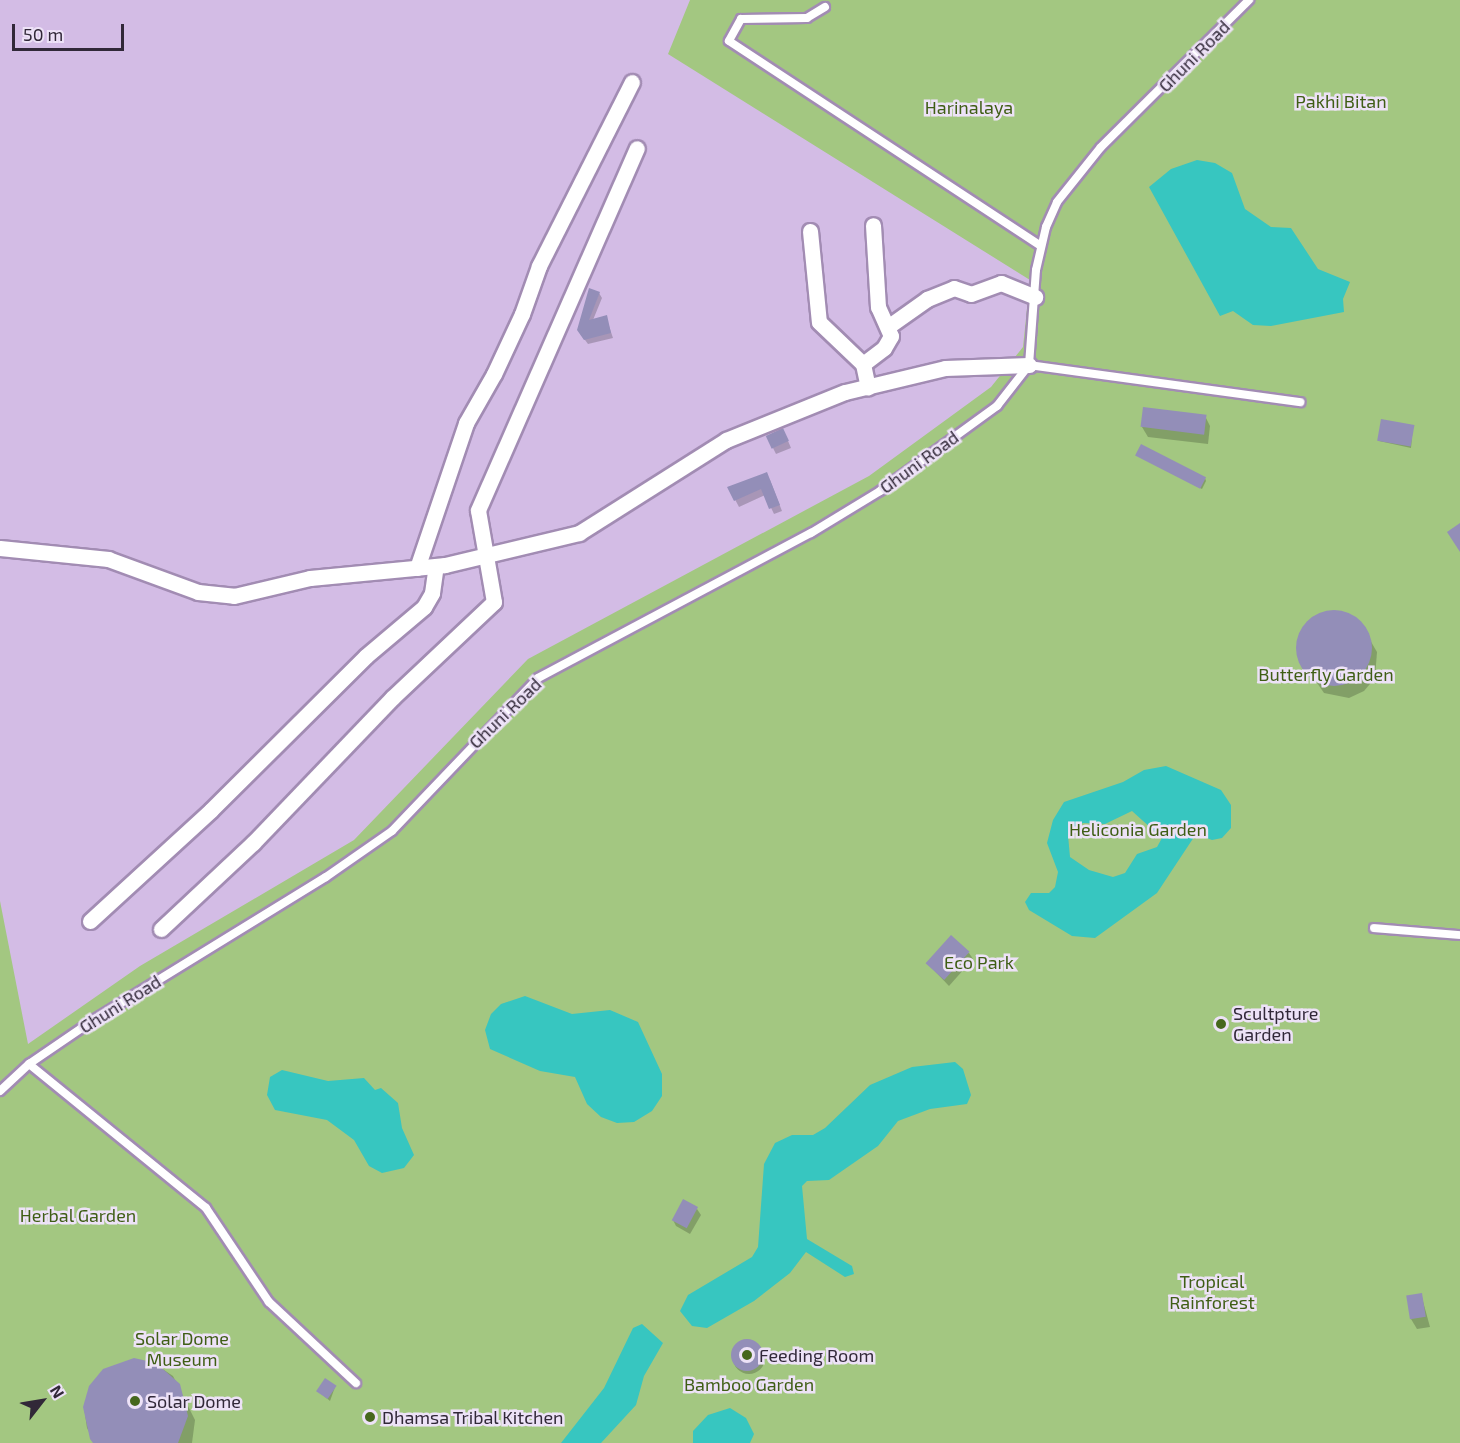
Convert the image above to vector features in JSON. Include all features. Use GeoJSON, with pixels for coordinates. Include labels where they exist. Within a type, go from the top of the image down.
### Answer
{"type":"FeatureCollection","features":[{"type":"Feature","properties":{"kind":"street"},"geometry":{"type":"LineString","coordinates":[[417,568],[466,423],[513,334],[540,266],[632,82]]}},
{"type":"Feature","properties":{"kind":"street"},"geometry":{"type":"LineString","coordinates":[[161,929],[253,843],[392,698],[485,613],[495,595],[478,510],[637,148]]}},
{"type":"Feature","properties":{"kind":"street"},"geometry":{"type":"LineString","coordinates":[[863,364],[888,344],[888,326],[878,307],[873,225]]}},
{"type":"Feature","properties":{"kind":"street"},"geometry":{"type":"LineString","coordinates":[[810,231],[819,322],[863,364],[868,387]]}},
{"type":"Feature","properties":{"kind":"street"},"geometry":{"type":"LineString","coordinates":[[888,326],[927,298],[954,288],[971,294],[1001,284],[1035,297]]}},
{"type":"Feature","properties":{"kind":"street"},"geometry":{"type":"LineString","coordinates":[[0,548],[108,559],[214,595],[234,596],[310,578],[440,566],[486,558],[579,533],[726,440],[868,387],[945,368],[1029,365]]}},
{"type":"Feature","properties":{"kind":"street"},"geometry":{"type":"LineString","coordinates":[[90,921],[211,810],[366,656],[424,607],[432,593],[440,566]]}},
{"type":"Feature","properties":{"kind":"lane","name":"Ghuni Road"},"geometry":{"type":"LineString","coordinates":[[0,1090],[29,1064],[326,877],[392,831],[538,678],[811,532],[880,491],[997,406],[1029,365],[1041,246],[1057,202],[1077,175],[1249,0]]}},
{"type":"Feature","properties":{"kind":"lane"},"geometry":{"type":"LineString","coordinates":[[825,8],[807,18],[741,19],[729,41],[1041,246]]}},
{"type":"Feature","properties":{"kind":"lane"},"geometry":{"type":"LineString","coordinates":[[1029,365],[1300,402]]}},
{"type":"Feature","properties":{"kind":"lane"},"geometry":{"type":"LineString","coordinates":[[1374,927],[1460,934]]}},
{"type":"Feature","properties":{"kind":"lane"},"geometry":{"type":"LineString","coordinates":[[29,1064],[206,1208],[269,1302],[356,1383]]}},
{"type":"Feature","properties":{"kind":"green space","name":"Eco Park"},"geometry":{"type":"Polygon","coordinates":[[[690,0],[1460,0],[1460,1443],[0,1443],[0,901],[28,1044],[140,966],[354,840],[528,659],[869,476],[991,387],[1023,347],[1030,280],[668,54],[690,0]]]}},
{"type":"Feature","properties":{"kind":"shaded area"},"geometry":{"type":"Polygon","coordinates":[[[1197,160],[1215,163],[1232,173],[1245,209],[1271,227],[1291,228],[1318,269],[1350,282],[1343,299],[1344,312],[1271,326],[1253,325],[1233,311],[1220,316],[1149,187],[1171,169],[1197,160]]]}},
{"type":"Feature","properties":{"kind":"shaded area"},"geometry":{"type":"Polygon","coordinates":[[[1166,766],[1221,790],[1231,805],[1231,828],[1222,838],[1212,840],[1196,834],[1157,893],[1095,938],[1072,936],[1029,910],[1025,902],[1031,893],[1049,893],[1055,887],[1058,872],[1047,843],[1053,820],[1064,802],[1123,782],[1144,770],[1166,766]],[[1132,811],[1105,824],[1083,823],[1068,835],[1070,857],[1089,870],[1113,877],[1125,873],[1137,854],[1157,847],[1162,838],[1132,811]]]}},
{"type":"Feature","properties":{"kind":"shaded area"},"geometry":{"type":"Polygon","coordinates":[[[525,996],[572,1014],[610,1010],[638,1022],[662,1074],[662,1096],[652,1111],[634,1122],[617,1123],[601,1117],[587,1104],[575,1077],[540,1071],[490,1049],[485,1030],[491,1014],[501,1004],[525,996]]]}},
{"type":"Feature","properties":{"kind":"shaded area"},"geometry":{"type":"Polygon","coordinates":[[[955,1062],[963,1069],[971,1095],[967,1104],[930,1109],[898,1121],[878,1146],[829,1180],[807,1181],[802,1186],[807,1239],[852,1266],[854,1274],[845,1277],[806,1252],[790,1273],[754,1301],[707,1328],[692,1326],[680,1311],[688,1295],[752,1257],[758,1247],[764,1164],[775,1143],[792,1135],[813,1135],[825,1128],[870,1085],[912,1067],[955,1062]]]}},
{"type":"Feature","properties":{"kind":"shaded area"},"geometry":{"type":"Polygon","coordinates":[[[282,1070],[328,1081],[364,1078],[375,1090],[381,1088],[398,1103],[402,1128],[414,1155],[404,1168],[382,1173],[369,1166],[354,1140],[327,1120],[275,1110],[267,1095],[270,1077],[282,1070]]]}},
{"type":"Feature","properties":{"kind":"shaded area"},"geometry":{"type":"Polygon","coordinates":[[[642,1324],[663,1343],[644,1376],[636,1405],[601,1443],[561,1443],[604,1388],[633,1328],[642,1324]]]}},
{"type":"Feature","properties":{"kind":"shaded area"},"geometry":{"type":"Polygon","coordinates":[[[730,1408],[746,1418],[754,1434],[750,1443],[693,1443],[693,1431],[708,1415],[730,1408]]]}},
{"type":"Feature","properties":{"kind":"building"},"geometry":{"type":"Polygon","coordinates":[[[589,288],[600,292],[589,320],[607,315],[611,333],[584,340],[577,330],[589,288]]]}},
{"type":"Feature","properties":{"kind":"building"},"geometry":{"type":"Polygon","coordinates":[[[1143,407],[1207,415],[1204,435],[1141,427],[1143,407]]]}},
{"type":"Feature","properties":{"kind":"building"},"geometry":{"type":"Polygon","coordinates":[[[1381,419],[1414,425],[1411,447],[1377,441],[1381,419]]]}},
{"type":"Feature","properties":{"kind":"building"},"geometry":{"type":"Polygon","coordinates":[[[783,428],[789,441],[772,449],[766,436],[783,428]]]}},
{"type":"Feature","properties":{"kind":"building"},"geometry":{"type":"Polygon","coordinates":[[[1141,444],[1206,477],[1200,489],[1135,456],[1141,444]]]}},
{"type":"Feature","properties":{"kind":"building"},"geometry":{"type":"Polygon","coordinates":[[[767,472],[780,505],[769,509],[761,489],[734,501],[727,487],[767,472]]]}},
{"type":"Feature","properties":{"kind":"building"},"geometry":{"type":"Polygon","coordinates":[[[1460,523],[1460,552],[1447,532],[1460,523]]]}},
{"type":"Feature","properties":{"kind":"building"},"geometry":{"type":"Polygon","coordinates":[[[1334,610],[1348,613],[1361,621],[1369,634],[1372,648],[1369,662],[1361,675],[1348,683],[1334,686],[1320,683],[1307,675],[1299,662],[1296,648],[1299,634],[1307,621],[1320,613],[1334,610]]]}},
{"type":"Feature","properties":{"kind":"building"},"geometry":{"type":"Polygon","coordinates":[[[951,935],[970,952],[944,980],[926,963],[951,935]]]}},
{"type":"Feature","properties":{"kind":"building"},"geometry":{"type":"Polygon","coordinates":[[[683,1199],[698,1207],[687,1228],[672,1220],[683,1199]]]}},
{"type":"Feature","properties":{"kind":"building"},"geometry":{"type":"Polygon","coordinates":[[[1422,1293],[1426,1317],[1410,1319],[1406,1296],[1422,1293]]]}},
{"type":"Feature","properties":{"kind":"building","name":"Feeding Room"},"geometry":{"type":"Polygon","coordinates":[[[747,1339],[758,1344],[763,1355],[758,1366],[747,1371],[736,1366],[731,1355],[736,1344],[747,1339]]]}},
{"type":"Feature","properties":{"kind":"building","name":"Solar Dome"},"geometry":{"type":"Polygon","coordinates":[[[134,1358],[156,1363],[180,1384],[188,1416],[178,1443],[93,1443],[90,1439],[83,1407],[89,1386],[103,1369],[134,1358]]]}},
{"type":"Feature","properties":{"kind":"building"},"geometry":{"type":"Polygon","coordinates":[[[325,1378],[337,1386],[328,1399],[316,1391],[325,1378]]]}},
{"type":"Feature","properties":{"kind":"place","name":"Scultpture Garden"},"geometry":{"type":"Point","coordinates":[1221,1024]}},
{"type":"Feature","properties":{"kind":"place","name":"Feeding Room"},"geometry":{"type":"Point","coordinates":[747,1355]}},
{"type":"Feature","properties":{"kind":"place","name":"Solar Dome"},"geometry":{"type":"Point","coordinates":[135,1401]}},
{"type":"Feature","properties":{"kind":"place","name":"Dhamsa Tribal Kitchen"},"geometry":{"type":"Point","coordinates":[370,1417]}},
{"type":"Feature","properties":{"kind":"park label","name":"Pakhi Bitan"},"geometry":{"type":"Point","coordinates":[1341,101]}},
{"type":"Feature","properties":{"kind":"park label","name":"Harinalaya"},"geometry":{"type":"Point","coordinates":[969,107]}},
{"type":"Feature","properties":{"kind":"park label","name":"Butterfly Garden"},"geometry":{"type":"Point","coordinates":[1326,674]}},
{"type":"Feature","properties":{"kind":"park label","name":"Heliconia Garden"},"geometry":{"type":"Point","coordinates":[1138,829]}},
{"type":"Feature","properties":{"kind":"park label","name":"Herbal Garden"},"geometry":{"type":"Point","coordinates":[78,1215]}},
{"type":"Feature","properties":{"kind":"park label","name":"Tropical Rainforest"},"geometry":{"type":"Point","coordinates":[1212,1292]}},
{"type":"Feature","properties":{"kind":"park label","name":"Solar Dome Museum"},"geometry":{"type":"Point","coordinates":[182,1349]}},
{"type":"Feature","properties":{"kind":"park label","name":"Bamboo Garden"},"geometry":{"type":"Point","coordinates":[749,1384]}}]}
